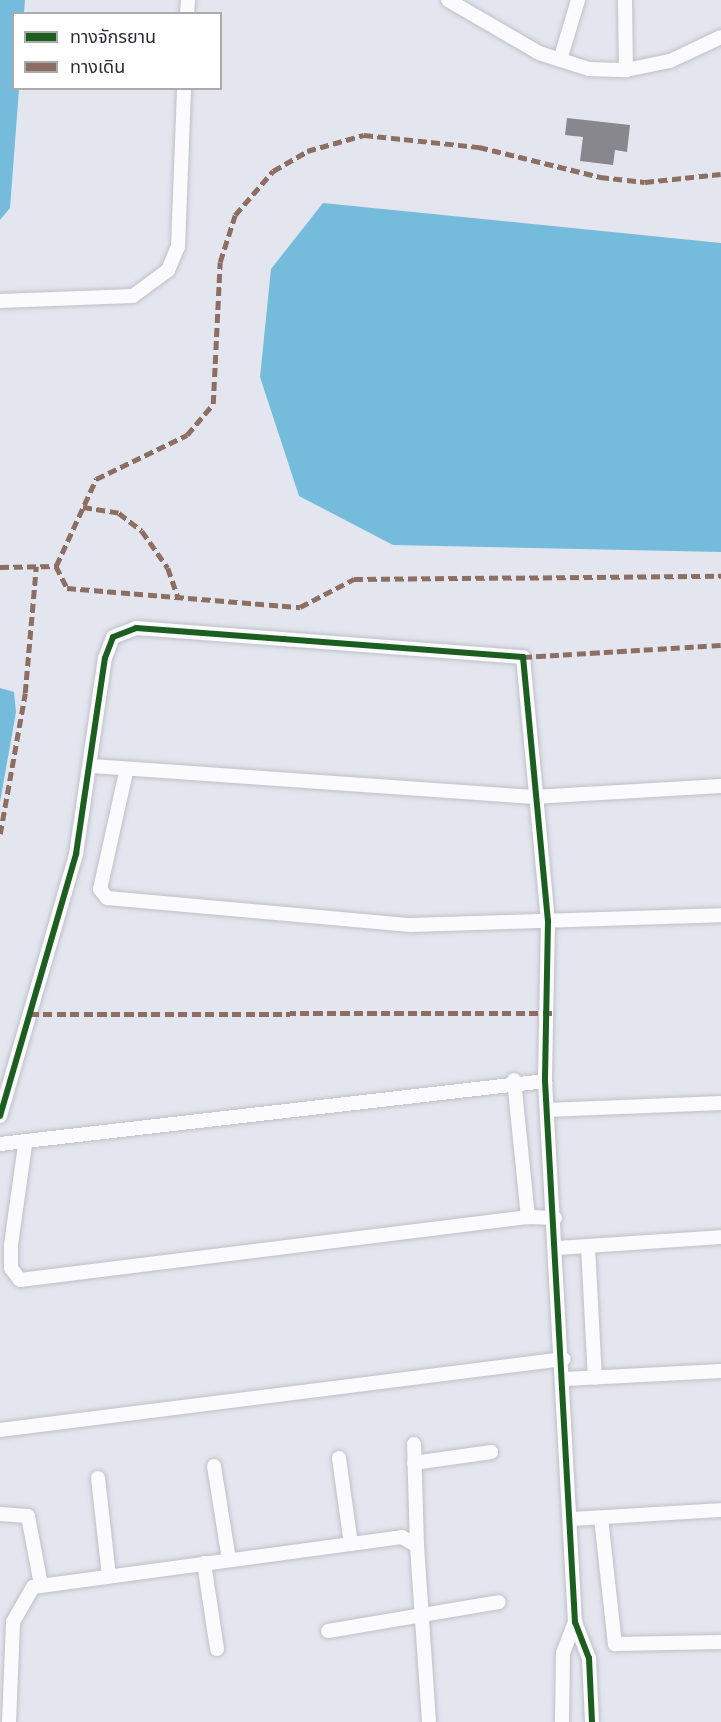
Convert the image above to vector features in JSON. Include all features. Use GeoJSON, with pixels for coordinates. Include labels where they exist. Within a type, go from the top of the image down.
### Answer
{"type":"FeatureCollection","features":[{"type":"Feature","properties":{"kind":"street"},"geometry":{"type":"LineString","coordinates":[[448,0],[560,60],[589,69],[626,70],[670,61],[721,37]]}},
{"type":"Feature","properties":{"kind":"street"},"geometry":{"type":"LineString","coordinates":[[560,60],[578,0]]}},
{"type":"Feature","properties":{"kind":"street"},"geometry":{"type":"LineString","coordinates":[[625,0],[626,70]]}},
{"type":"Feature","properties":{"kind":"street"},"geometry":{"type":"LineString","coordinates":[[0,301],[133,296],[168,270],[178,247],[184,90]]}},
{"type":"Feature","properties":{"kind":"street"},"geometry":{"type":"LineString","coordinates":[[0,1116],[76,854],[92,766],[108,646],[122,630],[136,628],[523,657],[534,797],[548,921],[545,1081],[564,1359],[575,1622],[589,1658],[591,1722]]}},
{"type":"Feature","properties":{"kind":"street"},"geometry":{"type":"LineString","coordinates":[[92,766],[126,772],[534,797],[721,786]]}},
{"type":"Feature","properties":{"kind":"street"},"geometry":{"type":"LineString","coordinates":[[126,772],[100,889],[106,898],[411,926],[721,915]]}},
{"type":"Feature","properties":{"kind":"street"},"geometry":{"type":"LineString","coordinates":[[0,1144],[25,1145],[514,1080],[545,1081]]}},
{"type":"Feature","properties":{"kind":"street"},"geometry":{"type":"LineString","coordinates":[[514,1080],[528,1216]]}},
{"type":"Feature","properties":{"kind":"street"},"geometry":{"type":"LineString","coordinates":[[547,1110],[721,1103]]}},
{"type":"Feature","properties":{"kind":"street"},"geometry":{"type":"LineString","coordinates":[[25,1145],[11,1244],[11,1268],[20,1280],[528,1216],[555,1218]]}},
{"type":"Feature","properties":{"kind":"street"},"geometry":{"type":"LineString","coordinates":[[557,1248],[721,1237]]}},
{"type":"Feature","properties":{"kind":"street"},"geometry":{"type":"LineString","coordinates":[[588,1246],[595,1378]]}},
{"type":"Feature","properties":{"kind":"street"},"geometry":{"type":"LineString","coordinates":[[0,1430],[564,1359]]}},
{"type":"Feature","properties":{"kind":"street"},"geometry":{"type":"LineString","coordinates":[[565,1379],[721,1371]]}},
{"type":"Feature","properties":{"kind":"street"},"geometry":{"type":"LineString","coordinates":[[414,1444],[417,1546],[429,1722]]}},
{"type":"Feature","properties":{"kind":"street"},"geometry":{"type":"LineString","coordinates":[[414,1463],[491,1452]]}},
{"type":"Feature","properties":{"kind":"street"},"geometry":{"type":"LineString","coordinates":[[339,1458],[351,1544]]}},
{"type":"Feature","properties":{"kind":"street"},"geometry":{"type":"LineString","coordinates":[[214,1466],[229,1560]]}},
{"type":"Feature","properties":{"kind":"street"},"geometry":{"type":"LineString","coordinates":[[98,1478],[109,1576]]}},
{"type":"Feature","properties":{"kind":"street"},"geometry":{"type":"LineString","coordinates":[[570,1519],[721,1510]]}},
{"type":"Feature","properties":{"kind":"street"},"geometry":{"type":"LineString","coordinates":[[0,1514],[28,1516],[41,1585]]}},
{"type":"Feature","properties":{"kind":"street"},"geometry":{"type":"LineString","coordinates":[[601,1518],[615,1644],[721,1642]]}},
{"type":"Feature","properties":{"kind":"street"},"geometry":{"type":"LineString","coordinates":[[9,1722],[6,1634],[21,1600],[41,1585],[402,1537],[417,1546]]}},
{"type":"Feature","properties":{"kind":"street"},"geometry":{"type":"LineString","coordinates":[[204,1563],[218,1648]]}},
{"type":"Feature","properties":{"kind":"street"},"geometry":{"type":"LineString","coordinates":[[328,1630],[421,1612],[499,1602]]}},
{"type":"Feature","properties":{"kind":"street"},"geometry":{"type":"LineString","coordinates":[[562,1722],[563,1653],[575,1622]]}},
{"type":"Feature","properties":{"kind":"water"},"geometry":{"type":"Polygon","coordinates":[[[0,0],[25,0],[24,12],[12,12],[12,90],[19,90],[10,208],[0,220],[0,0]]]}},
{"type":"Feature","properties":{"kind":"water"},"geometry":{"type":"Polygon","coordinates":[[[323,203],[721,243],[721,552],[393,545],[299,496],[260,377],[271,269],[323,203]]]}},
{"type":"Feature","properties":{"kind":"water"},"geometry":{"type":"Polygon","coordinates":[[[0,688],[14,692],[16,712],[0,802],[0,688]]]}},
{"type":"Feature","properties":{"kind":"building"},"geometry":{"type":"Polygon","coordinates":[[[567,118],[630,125],[627,152],[615,150],[613,165],[580,161],[583,137],[565,135],[567,118]]]}},
{"type":"Feature","properties":{"kind":"marked path"},"geometry":{"type":"LineString","coordinates":[[56,566],[96,479],[187,435],[213,404],[220,262],[235,215],[273,171],[307,151],[364,135],[479,147],[600,177],[645,182],[721,174]]}},
{"type":"Feature","properties":{"kind":"marked path"},"geometry":{"type":"LineString","coordinates":[[83,507],[119,513],[142,531],[168,568],[178,597]]}},
{"type":"Feature","properties":{"kind":"marked path"},"geometry":{"type":"LineString","coordinates":[[0,834],[25,693],[36,566]]}},
{"type":"Feature","properties":{"kind":"marked path"},"geometry":{"type":"LineString","coordinates":[[56,566],[67,588],[300,607],[354,579],[721,576]]}},
{"type":"Feature","properties":{"kind":"marked path"},"geometry":{"type":"LineString","coordinates":[[0,567],[56,566]]}},
{"type":"Feature","properties":{"kind":"marked path"},"geometry":{"type":"LineString","coordinates":[[523,657],[721,645]]}},
{"type":"Feature","properties":{"kind":"marked path"},"geometry":{"type":"LineString","coordinates":[[30,1014],[552,1013]]}},
{"type":"Feature","properties":{"kind":"cycle path"},"geometry":{"type":"LineString","coordinates":[[0,1116],[76,854],[105,658],[113,637],[136,628],[523,657],[548,921],[545,1081],[575,1622],[589,1658],[592,1722]]}}]}
